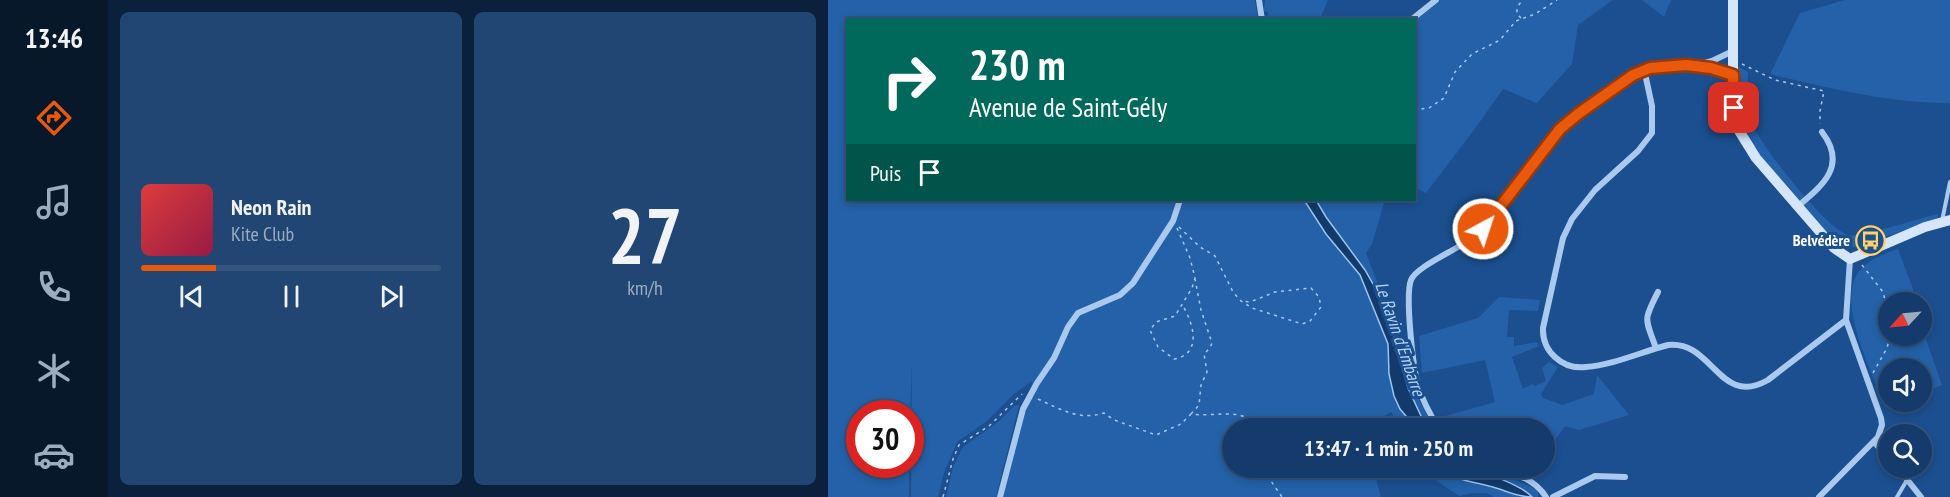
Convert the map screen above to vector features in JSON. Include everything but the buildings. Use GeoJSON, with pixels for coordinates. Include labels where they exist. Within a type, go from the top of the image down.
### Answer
{"type":"FeatureCollection","features":[{"type":"Feature","properties":{"kind":"street"},"geometry":{"type":"LineString","coordinates":[[1259,0],[1262,18]]}},
{"type":"Feature","properties":{"kind":"street"},"geometry":{"type":"LineString","coordinates":[[1414,18],[1436,0]]}},
{"type":"Feature","properties":{"kind":"street"},"geometry":{"type":"LineString","coordinates":[[1733,0],[1734,108],[1741,136],[1756,158],[1834,248],[1853,258],[1946,221]]}},
{"type":"Feature","properties":{"kind":"street"},"geometry":{"type":"LineString","coordinates":[[1433,418],[1416,378],[1409,311],[1411,280],[1420,270],[1459,248],[1483,229],[1553,137],[1569,121],[1633,75],[1644,69],[1694,66],[1733,56]]}},
{"type":"Feature","properties":{"kind":"street"},"geometry":{"type":"LineString","coordinates":[[1694,66],[1733,75]]}},
{"type":"Feature","properties":{"kind":"street"},"geometry":{"type":"LineString","coordinates":[[1644,69],[1652,106],[1652,134],[1638,151],[1594,190],[1572,219],[1563,238],[1543,335],[1546,348],[1550,353],[1562,362],[1585,368],[1656,348],[1674,345],[1687,347],[1707,361],[1727,382],[1738,387],[1757,387],[1846,320]]}},
{"type":"Feature","properties":{"kind":"street"},"geometry":{"type":"LineString","coordinates":[[1797,207],[1822,186],[1831,173],[1831,148],[1822,132]]}},
{"type":"Feature","properties":{"kind":"street"},"geometry":{"type":"LineString","coordinates":[[1000,497],[1018,421],[1037,383],[1049,368],[1075,316],[1086,308],[1112,299],[1127,290],[1173,221],[1180,201]]}},
{"type":"Feature","properties":{"kind":"street"},"geometry":{"type":"LineString","coordinates":[[1819,497],[1874,442],[1882,425],[1846,320],[1853,258]]}},
{"type":"Feature","properties":{"kind":"street"},"geometry":{"type":"LineString","coordinates":[[1656,348],[1646,320],[1658,292]]}},
{"type":"Feature","properties":{"kind":"street"},"geometry":{"type":"LineString","coordinates":[[1874,442],[1878,446]]}},
{"type":"Feature","properties":{"kind":"street"},"geometry":{"type":"LineString","coordinates":[[1553,497],[1595,476],[1626,477]]}},
{"type":"Feature","properties":{"kind":"street"},"geometry":{"type":"LineString","coordinates":[[1525,478],[1541,489],[1546,497]]}},
{"type":"Feature","properties":{"kind":"street"},"geometry":{"type":"LineString","coordinates":[[1907,480],[1921,497]]}},
{"type":"Feature","properties":{"kind":"lane"},"geometry":{"type":"LineString","coordinates":[[1946,221],[1950,182]]}},
{"type":"Feature","properties":{"kind":"lane"},"geometry":{"type":"LineString","coordinates":[[1897,497],[1907,480]]}},
{"type":"Feature","properties":{"kind":"path"},"geometry":{"type":"LineString","coordinates":[[1522,0],[1517,8],[1517,14],[1522,19]]}},
{"type":"Feature","properties":{"kind":"path"},"geometry":{"type":"LineString","coordinates":[[1416,110],[1429,108],[1444,98],[1455,72],[1464,61],[1500,40],[1516,21],[1535,14],[1557,0]]}},
{"type":"Feature","properties":{"kind":"path"},"geometry":{"type":"LineString","coordinates":[[1733,56],[1775,80],[1824,91],[1820,111],[1822,132]]}},
{"type":"Feature","properties":{"kind":"path"},"geometry":{"type":"LineString","coordinates":[[1029,398],[1045,401],[1054,408],[1070,412],[1074,416],[1090,417],[1104,413],[1114,420],[1155,435],[1181,424],[1199,405],[1199,392],[1207,372],[1204,354],[1212,343],[1201,310],[1190,258],[1173,221]]}},
{"type":"Feature","properties":{"kind":"path"},"geometry":{"type":"LineString","coordinates":[[1173,221],[1200,247],[1215,256],[1233,292],[1240,301],[1252,308],[1302,324],[1310,321],[1321,307],[1319,297],[1311,288],[1275,292],[1250,302],[1240,301]]}},
{"type":"Feature","properties":{"kind":"path"},"geometry":{"type":"LineString","coordinates":[[1853,258],[1883,292]]}},
{"type":"Feature","properties":{"kind":"path"},"geometry":{"type":"LineString","coordinates":[[1183,306],[1193,327],[1194,340],[1187,352],[1174,359],[1158,347],[1150,330],[1156,322],[1175,316],[1192,288],[1194,278]]}},
{"type":"Feature","properties":{"kind":"path"},"geometry":{"type":"LineString","coordinates":[[1867,376],[1872,374],[1888,346]]}},
{"type":"Feature","properties":{"kind":"path"},"geometry":{"type":"LineString","coordinates":[[943,497],[952,459],[959,445],[989,426],[1037,383]]}},
{"type":"Feature","properties":{"kind":"path"},"geometry":{"type":"LineString","coordinates":[[1191,414],[1201,416],[1217,413],[1238,414],[1249,418]]}},
{"type":"Feature","properties":{"kind":"path"},"geometry":{"type":"LineString","coordinates":[[1270,478],[1282,497]]}},
{"type":"Feature","properties":{"kind":"shaded area"},"geometry":{"type":"Polygon","coordinates":[[[828,0],[1255,0],[1258,18],[846,18],[846,201],[1385,201],[1372,244],[1366,253],[1388,310],[1409,380],[1428,418],[1395,418],[1391,412],[1381,418],[1222,418],[1222,478],[1376,478],[1381,497],[1002,497],[1020,422],[1030,400],[1032,381],[1014,394],[987,421],[957,442],[944,473],[938,497],[911,497],[911,478],[924,478],[924,400],[912,400],[912,363],[911,400],[846,400],[846,478],[909,478],[909,497],[828,497],[828,0]]]}},
{"type":"Feature","properties":{"kind":"shaded area"},"geometry":{"type":"Polygon","coordinates":[[[1265,0],[1328,0],[1320,18],[1267,18],[1268,12],[1264,11],[1265,0]]]}},
{"type":"Feature","properties":{"kind":"shaded area"},"geometry":{"type":"Polygon","coordinates":[[[1441,0],[1613,0],[1578,25],[1572,64],[1537,103],[1503,89],[1426,193],[1416,188],[1416,20],[1441,0]]]}},
{"type":"Feature","properties":{"kind":"shaded area"},"geometry":{"type":"Polygon","coordinates":[[[1642,0],[1671,0],[1664,17],[1642,0]]]}},
{"type":"Feature","properties":{"kind":"shaded area"},"geometry":{"type":"Polygon","coordinates":[[[1845,0],[1950,0],[1950,103],[1881,98],[1770,74],[1800,13],[1845,0]]]}},
{"type":"Feature","properties":{"kind":"shaded area"},"geometry":{"type":"Polygon","coordinates":[[[1737,66],[1748,72],[1748,110],[1757,133],[1795,185],[1839,230],[1849,235],[1856,235],[1938,214],[1938,218],[1857,247],[1848,247],[1836,241],[1780,183],[1743,131],[1737,111],[1737,66]]]}},
{"type":"Feature","properties":{"kind":"shaded area"},"geometry":{"type":"Polygon","coordinates":[[[1305,201],[1317,201],[1373,284],[1392,328],[1408,388],[1422,418],[1408,418],[1394,396],[1389,374],[1388,344],[1360,275],[1326,234],[1305,201]]]}},
{"type":"Feature","properties":{"kind":"shaded area"},"geometry":{"type":"Polygon","coordinates":[[[1898,249],[1913,292],[1878,292],[1878,346],[1928,346],[1942,385],[1932,389],[1932,358],[1878,358],[1878,388],[1858,337],[1851,299],[1854,282],[1861,269],[1883,255],[1898,249]]]}},
{"type":"Feature","properties":{"kind":"shaded area"},"geometry":{"type":"Polygon","coordinates":[[[1499,297],[1540,300],[1538,311],[1509,310],[1507,337],[1514,337],[1514,346],[1537,342],[1539,346],[1512,357],[1523,389],[1546,381],[1542,368],[1549,362],[1558,367],[1541,394],[1543,398],[1562,405],[1594,394],[1597,375],[1629,415],[1579,430],[1565,426],[1555,440],[1555,418],[1443,418],[1495,402],[1485,360],[1422,373],[1419,336],[1478,318],[1499,297]]]}},
{"type":"Feature","properties":{"kind":"shaded area"},"geometry":{"type":"Polygon","coordinates":[[[1019,405],[996,497],[946,497],[953,467],[963,447],[998,422],[1014,406],[1019,405]]]}},
{"type":"Feature","properties":{"kind":"shaded area"},"geometry":{"type":"Polygon","coordinates":[[[1432,478],[1510,478],[1538,490],[1538,497],[1494,497],[1487,493],[1459,496],[1432,478]]]}},
{"type":"Feature","properties":{"kind":"shaded area"},"geometry":{"type":"Polygon","coordinates":[[[1458,478],[1498,478],[1532,497],[1458,478]]]}},
{"type":"Feature","properties":{"kind":"place","name":"Belvédère"},"geometry":{"type":"Point","coordinates":[1871,240]}},
{"type":"Feature","properties":{"kind":"route"},"geometry":{"type":"LineString","coordinates":[[1483,229],[1560,129],[1644,69],[1686,65],[1711,68],[1733,75],[1734,108]]}},
{"type":"Feature","properties":{"kind":"water label","name":"Le Ravin d'Embarre"},"geometry":{"type":"Point","coordinates":[1400,339]}}]}
